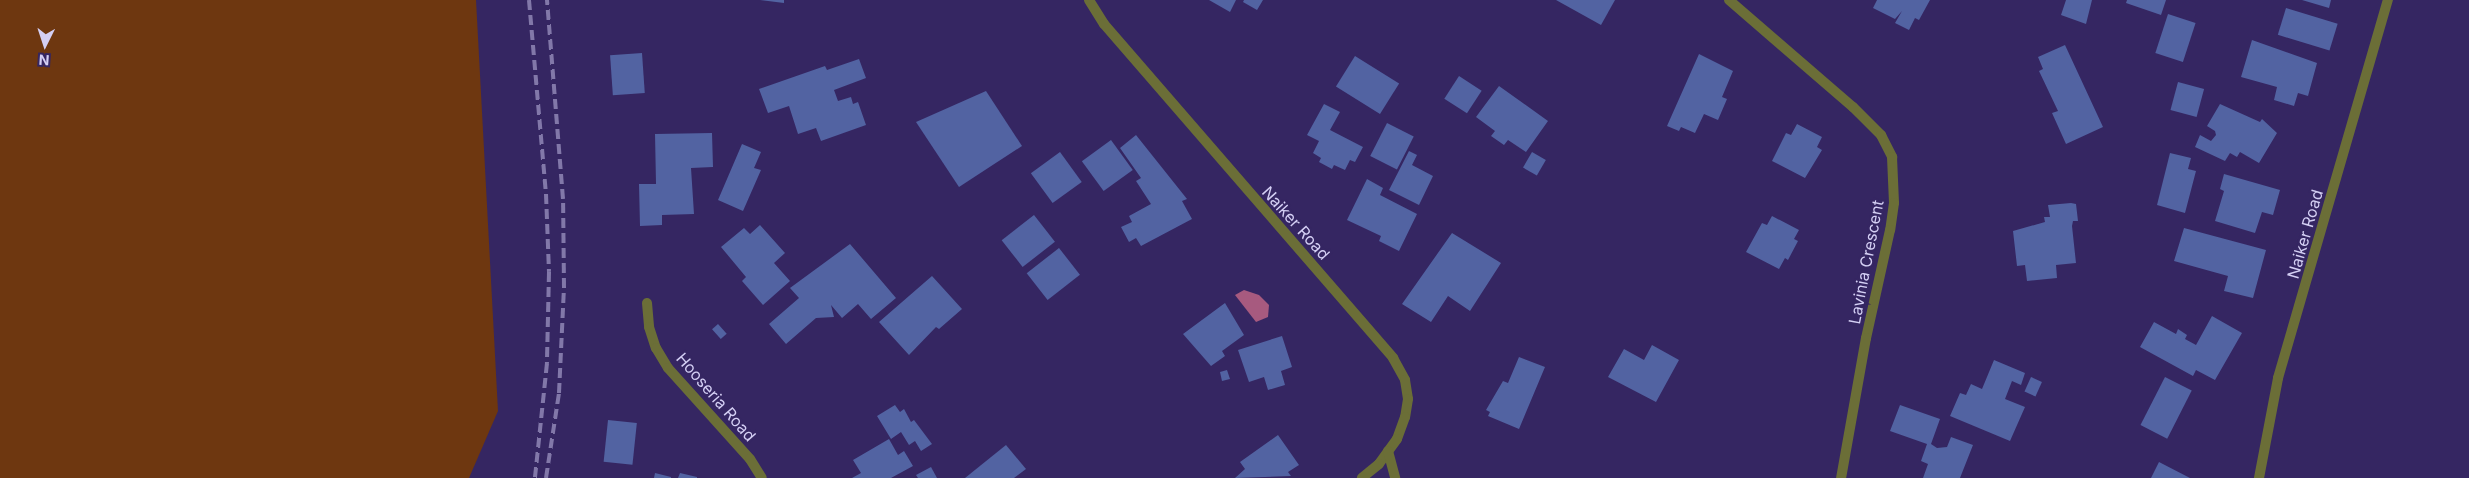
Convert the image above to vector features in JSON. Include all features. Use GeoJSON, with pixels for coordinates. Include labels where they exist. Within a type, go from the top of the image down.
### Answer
{"type":"FeatureCollection","features":[{"type":"Feature","properties":{"kind":"street","name":"Naiker Road"},"geometry":{"type":"LineString","coordinates":[[1089,0],[1104,24],[1393,358],[1405,380],[1408,399],[1405,418],[1388,451],[1362,478]]}},
{"type":"Feature","properties":{"kind":"street","name":"Lavinia Crescent"},"geometry":{"type":"LineString","coordinates":[[1729,0],[1853,107],[1881,135],[1892,157],[1894,194],[1890,230],[1866,338],[1840,478]]}},
{"type":"Feature","properties":{"kind":"street","name":"Naiker Road"},"geometry":{"type":"LineString","coordinates":[[2259,478],[2278,378],[2388,0]]}},
{"type":"Feature","properties":{"kind":"street","name":"Hooseria Road"},"geometry":{"type":"LineString","coordinates":[[647,303],[654,341],[668,368],[750,459],[762,478]]}},
{"type":"Feature","properties":{"kind":"street"},"geometry":{"type":"LineString","coordinates":[[1388,451],[1395,478]]}},
{"type":"Feature","properties":{"kind":"shaded area"},"geometry":{"type":"Polygon","coordinates":[[[0,0],[476,0],[498,411],[469,478],[0,478],[0,0]]]}},
{"type":"Feature","properties":{"kind":"shaded area"},"geometry":{"type":"Polygon","coordinates":[[[1244,290],[1259,295],[1269,305],[1268,317],[1256,322],[1235,295],[1244,290]]]}},
{"type":"Feature","properties":{"kind":"building"},"geometry":{"type":"Polygon","coordinates":[[[760,0],[784,0],[784,3],[760,0]]]}},
{"type":"Feature","properties":{"kind":"building"},"geometry":{"type":"Polygon","coordinates":[[[1209,0],[1236,0],[1230,12],[1209,0]]]}},
{"type":"Feature","properties":{"kind":"building"},"geometry":{"type":"Polygon","coordinates":[[[1244,0],[1263,0],[1257,10],[1243,2],[1244,0]]]}},
{"type":"Feature","properties":{"kind":"building"},"geometry":{"type":"Polygon","coordinates":[[[1556,0],[1615,0],[1601,25],[1556,0]]]}},
{"type":"Feature","properties":{"kind":"building"},"geometry":{"type":"Polygon","coordinates":[[[1877,0],[1930,0],[1919,20],[1915,18],[1909,30],[1895,23],[1902,11],[1895,19],[1873,8],[1877,0]]]}},
{"type":"Feature","properties":{"kind":"building"},"geometry":{"type":"Polygon","coordinates":[[[2066,0],[2092,0],[2086,24],[2061,15],[2066,0]]]}},
{"type":"Feature","properties":{"kind":"building"},"geometry":{"type":"Polygon","coordinates":[[[2127,0],[2166,0],[2161,15],[2126,3],[2127,0]]]}},
{"type":"Feature","properties":{"kind":"building"},"geometry":{"type":"Polygon","coordinates":[[[2302,0],[2331,0],[2329,8],[2302,0]]]}},
{"type":"Feature","properties":{"kind":"building"},"geometry":{"type":"Polygon","coordinates":[[[2286,8],[2338,24],[2329,51],[2278,35],[2286,8]]]}},
{"type":"Feature","properties":{"kind":"building"},"geometry":{"type":"Polygon","coordinates":[[[2168,14],[2196,23],[2183,62],[2155,53],[2168,14]]]}},
{"type":"Feature","properties":{"kind":"building"},"geometry":{"type":"Polygon","coordinates":[[[2252,40],[2317,63],[2308,96],[2298,93],[2294,106],[2274,100],[2277,87],[2241,77],[2252,40]]]}},
{"type":"Feature","properties":{"kind":"building"},"geometry":{"type":"Polygon","coordinates":[[[2065,45],[2103,127],[2066,144],[2052,113],[2058,111],[2039,71],[2043,69],[2038,57],[2065,45]]]}},
{"type":"Feature","properties":{"kind":"building"},"geometry":{"type":"Polygon","coordinates":[[[642,53],[645,93],[613,95],[610,55],[642,53]]]}},
{"type":"Feature","properties":{"kind":"building"},"geometry":{"type":"Polygon","coordinates":[[[1699,54],[1733,71],[1722,97],[1727,99],[1718,120],[1704,114],[1695,133],[1681,127],[1679,131],[1667,126],[1699,54]]]}},
{"type":"Feature","properties":{"kind":"building"},"geometry":{"type":"Polygon","coordinates":[[[1355,56],[1399,84],[1380,114],[1336,87],[1355,56]]]}},
{"type":"Feature","properties":{"kind":"building"},"geometry":{"type":"Polygon","coordinates":[[[859,59],[866,78],[834,90],[838,101],[851,97],[853,104],[858,102],[866,125],[821,141],[816,128],[798,134],[789,106],[768,113],[759,89],[825,66],[827,70],[859,59]]]}},
{"type":"Feature","properties":{"kind":"building"},"geometry":{"type":"Polygon","coordinates":[[[1459,76],[1482,91],[1467,113],[1444,99],[1459,76]]]}},
{"type":"Feature","properties":{"kind":"building"},"geometry":{"type":"Polygon","coordinates":[[[2178,82],[2204,89],[2197,117],[2170,110],[2178,82]]]}},
{"type":"Feature","properties":{"kind":"building"},"geometry":{"type":"Polygon","coordinates":[[[1499,86],[1548,121],[1526,152],[1508,140],[1504,145],[1491,136],[1495,131],[1476,117],[1499,86]]]}},
{"type":"Feature","properties":{"kind":"building"},"geometry":{"type":"Polygon","coordinates":[[[986,91],[1022,146],[959,187],[916,122],[986,91]]]}},
{"type":"Feature","properties":{"kind":"building"},"geometry":{"type":"Polygon","coordinates":[[[1324,104],[1340,112],[1330,130],[1363,147],[1355,162],[1350,160],[1345,170],[1334,165],[1332,169],[1319,162],[1321,158],[1313,153],[1319,141],[1307,135],[1324,104]]]}},
{"type":"Feature","properties":{"kind":"building"},"geometry":{"type":"Polygon","coordinates":[[[2220,104],[2260,122],[2262,119],[2277,133],[2259,163],[2240,152],[2237,157],[2230,153],[2225,161],[2195,147],[2200,135],[2211,141],[2216,135],[2215,131],[2207,126],[2220,104]]]}},
{"type":"Feature","properties":{"kind":"building"},"geometry":{"type":"Polygon","coordinates":[[[1387,123],[1414,137],[1397,170],[1370,156],[1387,123]]]}},
{"type":"Feature","properties":{"kind":"building"},"geometry":{"type":"Polygon","coordinates":[[[1797,124],[1822,137],[1817,147],[1822,150],[1805,178],[1772,161],[1786,133],[1791,135],[1797,124]]]}},
{"type":"Feature","properties":{"kind":"building"},"geometry":{"type":"Polygon","coordinates":[[[712,133],[713,167],[691,168],[694,214],[662,215],[662,225],[640,226],[639,184],[656,184],[655,134],[712,133]]]}},
{"type":"Feature","properties":{"kind":"building"},"geometry":{"type":"Polygon","coordinates":[[[1136,135],[1187,199],[1182,201],[1192,219],[1141,246],[1136,238],[1129,242],[1121,227],[1132,222],[1129,216],[1151,204],[1136,181],[1141,178],[1120,148],[1136,135]]]}},
{"type":"Feature","properties":{"kind":"building"},"geometry":{"type":"Polygon","coordinates":[[[1111,140],[1133,170],[1104,191],[1082,161],[1111,140]]]}},
{"type":"Feature","properties":{"kind":"building"},"geometry":{"type":"Polygon","coordinates":[[[742,144],[761,152],[754,168],[761,170],[743,211],[718,200],[742,144]]]}},
{"type":"Feature","properties":{"kind":"building"},"geometry":{"type":"Polygon","coordinates":[[[1409,151],[1417,155],[1412,165],[1433,176],[1419,205],[1389,190],[1409,151]]]}},
{"type":"Feature","properties":{"kind":"building"},"geometry":{"type":"Polygon","coordinates":[[[1060,152],[1082,182],[1053,203],[1031,173],[1060,152]]]}},
{"type":"Feature","properties":{"kind":"building"},"geometry":{"type":"Polygon","coordinates":[[[1532,152],[1546,160],[1537,176],[1523,168],[1532,152]]]}},
{"type":"Feature","properties":{"kind":"building"},"geometry":{"type":"Polygon","coordinates":[[[2170,153],[2191,158],[2188,169],[2196,171],[2185,213],[2157,205],[2170,153]]]}},
{"type":"Feature","properties":{"kind":"building"},"geometry":{"type":"Polygon","coordinates":[[[2224,174],[2280,190],[2273,215],[2262,212],[2255,233],[2215,221],[2224,191],[2220,189],[2224,174]]]}},
{"type":"Feature","properties":{"kind":"building"},"geometry":{"type":"Polygon","coordinates":[[[1367,179],[1383,188],[1380,195],[1417,214],[1399,251],[1379,241],[1381,236],[1347,220],[1367,179]]]}},
{"type":"Feature","properties":{"kind":"building"},"geometry":{"type":"Polygon","coordinates":[[[2076,204],[2078,221],[2073,221],[2072,226],[2076,263],[2056,265],[2057,278],[2027,281],[2025,265],[2017,266],[2013,231],[2045,222],[2044,217],[2050,217],[2048,205],[2076,204]]]}},
{"type":"Feature","properties":{"kind":"building"},"geometry":{"type":"Polygon","coordinates":[[[1034,215],[1055,242],[1023,267],[1002,240],[1034,215]]]}},
{"type":"Feature","properties":{"kind":"building"},"geometry":{"type":"Polygon","coordinates":[[[1772,216],[1799,230],[1794,239],[1798,241],[1788,260],[1785,258],[1779,269],[1746,252],[1762,223],[1767,225],[1772,216]]]}},
{"type":"Feature","properties":{"kind":"building"},"geometry":{"type":"Polygon","coordinates":[[[760,225],[785,253],[774,263],[790,281],[763,305],[742,281],[746,277],[721,247],[744,228],[750,234],[760,225]]]}},
{"type":"Feature","properties":{"kind":"building"},"geometry":{"type":"Polygon","coordinates":[[[2184,228],[2266,250],[2253,298],[2224,291],[2228,276],[2174,261],[2184,228]]]}},
{"type":"Feature","properties":{"kind":"building"},"geometry":{"type":"Polygon","coordinates":[[[1452,233],[1501,263],[1470,311],[1448,296],[1431,322],[1402,304],[1452,233]]]}},
{"type":"Feature","properties":{"kind":"building"},"geometry":{"type":"Polygon","coordinates":[[[850,244],[896,298],[871,319],[858,304],[842,318],[831,305],[834,317],[816,318],[786,344],[769,324],[799,298],[790,288],[850,244]]]}},
{"type":"Feature","properties":{"kind":"building"},"geometry":{"type":"Polygon","coordinates":[[[1059,248],[1080,275],[1048,300],[1027,273],[1059,248]]]}},
{"type":"Feature","properties":{"kind":"building"},"geometry":{"type":"Polygon","coordinates":[[[932,276],[962,309],[939,329],[936,327],[909,355],[879,322],[932,276]]]}},
{"type":"Feature","properties":{"kind":"building"},"geometry":{"type":"Polygon","coordinates":[[[1225,303],[1244,335],[1222,351],[1225,356],[1211,366],[1183,334],[1225,303]]]}},
{"type":"Feature","properties":{"kind":"building"},"geometry":{"type":"Polygon","coordinates":[[[2212,316],[2242,333],[2215,380],[2196,370],[2193,376],[2140,347],[2154,322],[2176,334],[2178,329],[2187,335],[2185,339],[2196,345],[2212,316]]]}},
{"type":"Feature","properties":{"kind":"building"},"geometry":{"type":"Polygon","coordinates":[[[718,324],[727,334],[721,339],[712,329],[718,324]]]}},
{"type":"Feature","properties":{"kind":"building"},"geometry":{"type":"Polygon","coordinates":[[[1282,336],[1292,367],[1281,371],[1285,385],[1268,390],[1264,377],[1249,382],[1238,350],[1282,336]]]}},
{"type":"Feature","properties":{"kind":"building"},"geometry":{"type":"Polygon","coordinates":[[[1652,345],[1679,360],[1656,402],[1608,377],[1624,349],[1644,360],[1652,345]]]}},
{"type":"Feature","properties":{"kind":"building"},"geometry":{"type":"Polygon","coordinates":[[[1519,357],[1545,367],[1519,429],[1488,416],[1490,412],[1486,410],[1503,381],[1508,383],[1519,357]]]}},
{"type":"Feature","properties":{"kind":"building"},"geometry":{"type":"Polygon","coordinates":[[[1994,360],[2025,373],[2021,385],[2012,381],[2005,399],[2025,407],[2010,441],[1950,416],[1960,393],[1966,395],[1971,384],[1982,389],[1994,360]]]}},
{"type":"Feature","properties":{"kind":"building"},"geometry":{"type":"Polygon","coordinates":[[[1227,370],[1230,379],[1222,381],[1220,372],[1227,370]]]}},
{"type":"Feature","properties":{"kind":"building"},"geometry":{"type":"Polygon","coordinates":[[[2031,377],[2042,382],[2035,396],[2024,392],[2031,377]]]}},
{"type":"Feature","properties":{"kind":"building"},"geometry":{"type":"Polygon","coordinates":[[[2165,377],[2192,391],[2167,439],[2140,425],[2165,377]]]}},
{"type":"Feature","properties":{"kind":"building"},"geometry":{"type":"Polygon","coordinates":[[[895,405],[900,412],[904,409],[911,422],[914,420],[932,444],[921,451],[915,441],[909,445],[901,432],[891,439],[877,416],[895,405]]]}},
{"type":"Feature","properties":{"kind":"building"},"geometry":{"type":"Polygon","coordinates":[[[1900,405],[1940,419],[1931,444],[1937,448],[1947,447],[1951,437],[1973,445],[1960,478],[1923,478],[1928,464],[1921,461],[1927,444],[1890,431],[1900,405]]]}},
{"type":"Feature","properties":{"kind":"building"},"geometry":{"type":"Polygon","coordinates":[[[608,420],[637,423],[632,465],[604,462],[608,420]]]}},
{"type":"Feature","properties":{"kind":"building"},"geometry":{"type":"Polygon","coordinates":[[[1278,435],[1299,465],[1288,472],[1291,476],[1235,478],[1245,469],[1240,462],[1278,435]]]}},
{"type":"Feature","properties":{"kind":"building"},"geometry":{"type":"Polygon","coordinates":[[[889,439],[898,455],[904,451],[913,466],[891,478],[852,478],[861,473],[853,460],[889,439]]]}},
{"type":"Feature","properties":{"kind":"building"},"geometry":{"type":"Polygon","coordinates":[[[1006,445],[1026,469],[1014,478],[965,478],[1006,445]]]}},
{"type":"Feature","properties":{"kind":"building"},"geometry":{"type":"Polygon","coordinates":[[[2159,462],[2190,478],[2151,478],[2159,462]]]}},
{"type":"Feature","properties":{"kind":"building"},"geometry":{"type":"Polygon","coordinates":[[[931,467],[937,478],[918,478],[916,475],[931,467]]]}},
{"type":"Feature","properties":{"kind":"building"},"geometry":{"type":"Polygon","coordinates":[[[655,473],[671,477],[671,478],[654,478],[655,473]]]}},
{"type":"Feature","properties":{"kind":"building"},"geometry":{"type":"Polygon","coordinates":[[[680,473],[697,477],[697,478],[678,478],[680,473]]]}},
{"type":"Feature","properties":{"kind":"railway"},"geometry":{"type":"LineString","coordinates":[[529,0],[546,194],[549,272],[547,363],[535,478]]}},
{"type":"Feature","properties":{"kind":"railway"},"geometry":{"type":"LineString","coordinates":[[546,478],[559,393],[564,288],[563,199],[547,0]]}}]}
